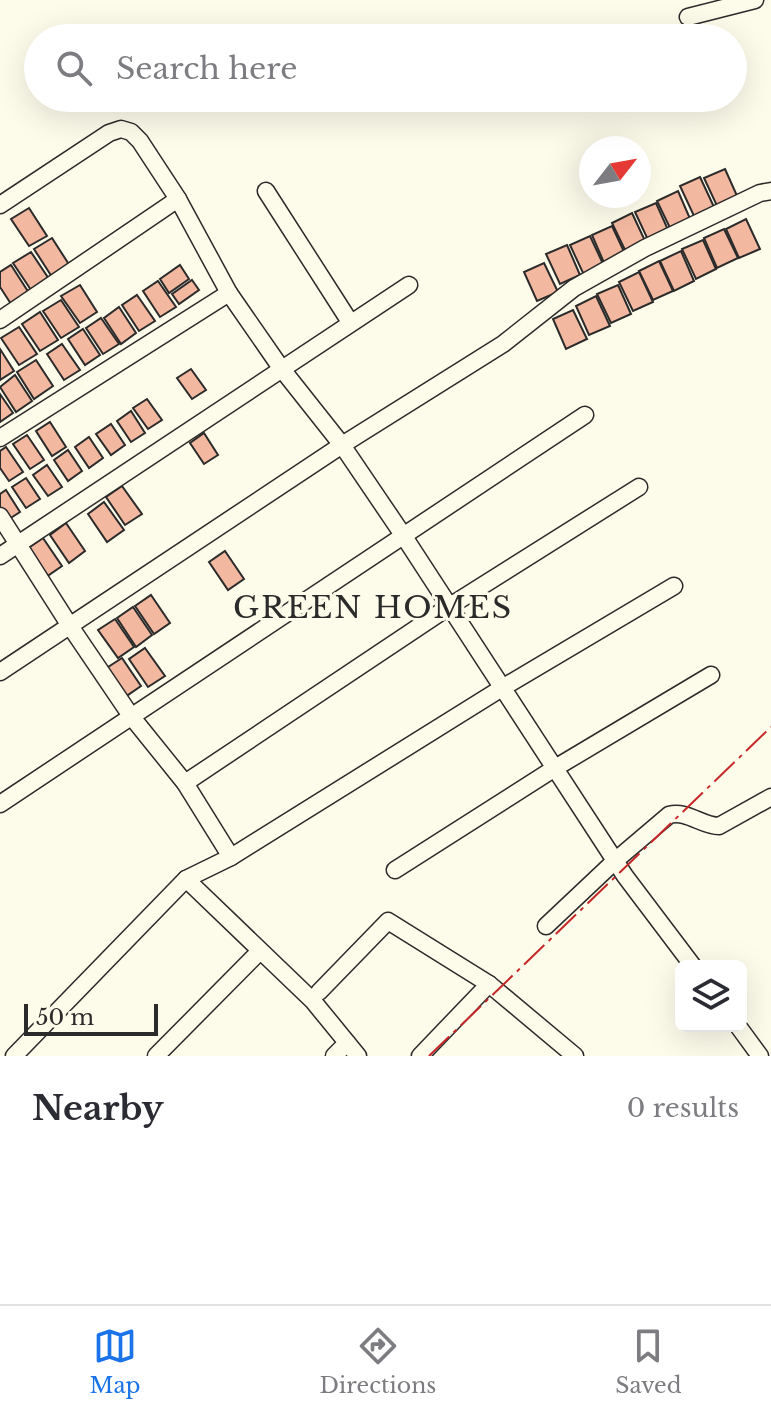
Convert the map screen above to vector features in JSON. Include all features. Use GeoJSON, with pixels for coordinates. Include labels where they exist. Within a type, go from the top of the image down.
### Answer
{"type":"FeatureCollection","features":[{"type":"Feature","properties":{"kind":"street"},"geometry":{"type":"LineString","coordinates":[[688,17],[755,0]]}},
{"type":"Feature","properties":{"kind":"street"},"geometry":{"type":"LineString","coordinates":[[0,205],[82,150],[121,129],[131,132],[140,141],[178,199],[229,293],[281,368],[342,445],[625,876],[688,960]]}},
{"type":"Feature","properties":{"kind":"street"},"geometry":{"type":"LineString","coordinates":[[266,191],[350,322]]}},
{"type":"Feature","properties":{"kind":"street"},"geometry":{"type":"LineString","coordinates":[[0,672],[342,445],[503,344],[574,288],[645,248],[760,193],[771,191]]}},
{"type":"Feature","properties":{"kind":"street"},"geometry":{"type":"LineString","coordinates":[[0,320],[178,199]]}},
{"type":"Feature","properties":{"kind":"street"},"geometry":{"type":"LineString","coordinates":[[0,556],[409,285]]}},
{"type":"Feature","properties":{"kind":"street"},"geometry":{"type":"LineString","coordinates":[[0,438],[229,293]]}},
{"type":"Feature","properties":{"kind":"street"},"geometry":{"type":"LineString","coordinates":[[0,804],[585,415]]}},
{"type":"Feature","properties":{"kind":"street"},"geometry":{"type":"LineString","coordinates":[[185,783],[450,606],[639,487]]}},
{"type":"Feature","properties":{"kind":"street"},"geometry":{"type":"LineString","coordinates":[[0,516],[70,626],[131,716],[185,783],[231,857]]}},
{"type":"Feature","properties":{"kind":"street"},"geometry":{"type":"LineString","coordinates":[[14,1056],[186,879],[231,857],[502,688],[674,586]]}},
{"type":"Feature","properties":{"kind":"street"},"geometry":{"type":"LineString","coordinates":[[395,870],[555,768],[711,675]]}},
{"type":"Feature","properties":{"kind":"street"},"geometry":{"type":"LineString","coordinates":[[546,926],[669,815],[677,813],[719,826],[771,797]]}},
{"type":"Feature","properties":{"kind":"street"},"geometry":{"type":"LineString","coordinates":[[186,879],[313,1001],[353,1049],[334,1056]]}},
{"type":"Feature","properties":{"kind":"street"},"geometry":{"type":"LineString","coordinates":[[319,992],[388,921],[489,984],[567,1053]]}},
{"type":"Feature","properties":{"kind":"street"},"geometry":{"type":"LineString","coordinates":[[156,1056],[260,951]]}},
{"type":"Feature","properties":{"kind":"street"},"geometry":{"type":"LineString","coordinates":[[420,1056],[489,984]]}},
{"type":"Feature","properties":{"kind":"street"},"geometry":{"type":"LineString","coordinates":[[742,1032],[760,1056]]}},
{"type":"Feature","properties":{"kind":"building"},"geometry":{"type":"Polygon","coordinates":[[[725,169],[738,198],[718,208],[704,178],[725,169]]]}},
{"type":"Feature","properties":{"kind":"building"},"geometry":{"type":"Polygon","coordinates":[[[700,177],[714,207],[694,216],[680,186],[700,177]]]}},
{"type":"Feature","properties":{"kind":"building"},"geometry":{"type":"Polygon","coordinates":[[[678,191],[691,221],[671,230],[657,201],[678,191]]]}},
{"type":"Feature","properties":{"kind":"building"},"geometry":{"type":"Polygon","coordinates":[[[656,203],[669,232],[649,242],[635,212],[651,208],[656,203]]]}},
{"type":"Feature","properties":{"kind":"building"},"geometry":{"type":"Polygon","coordinates":[[[29,208],[47,236],[29,246],[11,219],[29,208]]]}},
{"type":"Feature","properties":{"kind":"building"},"geometry":{"type":"Polygon","coordinates":[[[632,213],[646,243],[626,252],[612,223],[632,213]]]}},
{"type":"Feature","properties":{"kind":"building"},"geometry":{"type":"Polygon","coordinates":[[[746,219],[760,249],[739,258],[726,229],[746,219]]]}},
{"type":"Feature","properties":{"kind":"building"},"geometry":{"type":"Polygon","coordinates":[[[612,226],[626,256],[605,265],[592,235],[612,226]]]}},
{"type":"Feature","properties":{"kind":"building"},"geometry":{"type":"Polygon","coordinates":[[[724,229],[738,258],[717,268],[704,238],[724,229]]]}},
{"type":"Feature","properties":{"kind":"building"},"geometry":{"type":"Polygon","coordinates":[[[590,236],[604,266],[584,275],[570,245],[590,236]]]}},
{"type":"Feature","properties":{"kind":"building"},"geometry":{"type":"Polygon","coordinates":[[[52,238],[70,266],[52,277],[34,249],[52,238]]]}},
{"type":"Feature","properties":{"kind":"building"},"geometry":{"type":"Polygon","coordinates":[[[703,240],[716,269],[696,279],[682,249],[703,240]]]}},
{"type":"Feature","properties":{"kind":"building"},"geometry":{"type":"Polygon","coordinates":[[[567,245],[580,275],[560,284],[546,254],[567,245]]]}},
{"type":"Feature","properties":{"kind":"building"},"geometry":{"type":"Polygon","coordinates":[[[681,251],[694,281],[674,291],[660,261],[681,251]]]}},
{"type":"Feature","properties":{"kind":"building"},"geometry":{"type":"Polygon","coordinates":[[[31,252],[49,279],[31,290],[13,263],[31,252]]]}},
{"type":"Feature","properties":{"kind":"building"},"geometry":{"type":"Polygon","coordinates":[[[659,261],[673,291],[653,300],[639,271],[659,261]]]}},
{"type":"Feature","properties":{"kind":"building"},"geometry":{"type":"Polygon","coordinates":[[[544,263],[558,292],[537,301],[524,272],[544,263]]]}},
{"type":"Feature","properties":{"kind":"building"},"geometry":{"type":"Polygon","coordinates":[[[11,265],[29,293],[11,304],[0,287],[0,272],[11,265]]]}},
{"type":"Feature","properties":{"kind":"building"},"geometry":{"type":"Polygon","coordinates":[[[180,265],[189,279],[169,293],[160,279],[180,265]]]}},
{"type":"Feature","properties":{"kind":"building"},"geometry":{"type":"Polygon","coordinates":[[[639,272],[653,302],[633,311],[619,282],[639,272]]]}},
{"type":"Feature","properties":{"kind":"building"},"geometry":{"type":"Polygon","coordinates":[[[192,280],[199,290],[179,304],[172,294],[192,280]]]}},
{"type":"Feature","properties":{"kind":"building"},"geometry":{"type":"Polygon","coordinates":[[[158,281],[176,307],[160,317],[143,291],[158,281]]]}},
{"type":"Feature","properties":{"kind":"building"},"geometry":{"type":"Polygon","coordinates":[[[80,285],[97,312],[80,323],[61,296],[80,285]]]}},
{"type":"Feature","properties":{"kind":"building"},"geometry":{"type":"Polygon","coordinates":[[[618,285],[631,314],[611,323],[597,294],[618,285]]]}},
{"type":"Feature","properties":{"kind":"building"},"geometry":{"type":"Polygon","coordinates":[[[137,295],[155,321],[139,331],[122,305],[137,295]]]}},
{"type":"Feature","properties":{"kind":"building"},"geometry":{"type":"Polygon","coordinates":[[[596,296],[610,326],[589,335],[576,306],[596,296]]]}},
{"type":"Feature","properties":{"kind":"building"},"geometry":{"type":"Polygon","coordinates":[[[61,300],[79,327],[61,338],[43,311],[61,300]]]}},
{"type":"Feature","properties":{"kind":"building"},"geometry":{"type":"Polygon","coordinates":[[[119,307],[136,333],[121,344],[104,318],[119,307]]]}},
{"type":"Feature","properties":{"kind":"building"},"geometry":{"type":"Polygon","coordinates":[[[573,310],[587,339],[566,349],[553,319],[573,310]]]}},
{"type":"Feature","properties":{"kind":"building"},"geometry":{"type":"Polygon","coordinates":[[[40,312],[58,340],[40,351],[22,324],[40,312]]]}},
{"type":"Feature","properties":{"kind":"building"},"geometry":{"type":"Polygon","coordinates":[[[101,318],[119,344],[103,354],[86,328],[101,318]]]}},
{"type":"Feature","properties":{"kind":"building"},"geometry":{"type":"Polygon","coordinates":[[[19,327],[37,354],[19,365],[1,338],[19,327]]]}},
{"type":"Feature","properties":{"kind":"building"},"geometry":{"type":"Polygon","coordinates":[[[83,329],[100,355],[85,365],[68,339],[83,329]]]}},
{"type":"Feature","properties":{"kind":"building"},"geometry":{"type":"Polygon","coordinates":[[[62,344],[80,370],[64,380],[47,354],[62,344]]]}},
{"type":"Feature","properties":{"kind":"building"},"geometry":{"type":"Polygon","coordinates":[[[0,349],[14,371],[0,380],[0,349]]]}},
{"type":"Feature","properties":{"kind":"building"},"geometry":{"type":"Polygon","coordinates":[[[36,360],[53,386],[34,399],[17,372],[36,360]]]}},
{"type":"Feature","properties":{"kind":"building"},"geometry":{"type":"Polygon","coordinates":[[[191,369],[206,390],[192,399],[177,378],[191,369]]]}},
{"type":"Feature","properties":{"kind":"building"},"geometry":{"type":"Polygon","coordinates":[[[15,375],[32,401],[16,412],[0,387],[15,375]]]}},
{"type":"Feature","properties":{"kind":"building"},"geometry":{"type":"Polygon","coordinates":[[[0,394],[13,413],[0,422],[0,394]]]}},
{"type":"Feature","properties":{"kind":"building"},"geometry":{"type":"Polygon","coordinates":[[[147,399],[162,420],[148,429],[133,408],[147,399]]]}},
{"type":"Feature","properties":{"kind":"building"},"geometry":{"type":"Polygon","coordinates":[[[131,411],[145,433],[131,442],[117,421],[131,411]]]}},
{"type":"Feature","properties":{"kind":"building"},"geometry":{"type":"Polygon","coordinates":[[[50,422],[66,447],[52,456],[36,431],[50,422]]]}},
{"type":"Feature","properties":{"kind":"building"},"geometry":{"type":"Polygon","coordinates":[[[111,424],[125,445],[111,455],[96,434],[111,424]]]}},
{"type":"Feature","properties":{"kind":"building"},"geometry":{"type":"Polygon","coordinates":[[[204,433],[218,455],[204,464],[190,443],[204,433]]]}},
{"type":"Feature","properties":{"kind":"building"},"geometry":{"type":"Polygon","coordinates":[[[27,435],[44,460],[30,469],[13,444],[27,435]]]}},
{"type":"Feature","properties":{"kind":"building"},"geometry":{"type":"Polygon","coordinates":[[[89,437],[103,458],[89,468],[75,447],[89,437]]]}},
{"type":"Feature","properties":{"kind":"building"},"geometry":{"type":"Polygon","coordinates":[[[6,447],[23,472],[9,481],[0,468],[0,451],[6,447]]]}},
{"type":"Feature","properties":{"kind":"building"},"geometry":{"type":"Polygon","coordinates":[[[68,450],[82,471],[68,481],[54,460],[68,450]]]}},
{"type":"Feature","properties":{"kind":"building"},"geometry":{"type":"Polygon","coordinates":[[[47,465],[62,487],[48,496],[33,475],[47,465]]]}},
{"type":"Feature","properties":{"kind":"building"},"geometry":{"type":"Polygon","coordinates":[[[26,478],[40,499],[26,508],[12,487],[26,478]]]}},
{"type":"Feature","properties":{"kind":"building"},"geometry":{"type":"Polygon","coordinates":[[[122,486],[142,514],[125,525],[106,497],[122,486]]]}},
{"type":"Feature","properties":{"kind":"building"},"geometry":{"type":"Polygon","coordinates":[[[6,490],[20,512],[6,521],[0,512],[0,494],[6,490]]]}},
{"type":"Feature","properties":{"kind":"building"},"geometry":{"type":"Polygon","coordinates":[[[104,502],[124,530],[107,542],[88,514],[104,502]]]}},
{"type":"Feature","properties":{"kind":"building"},"geometry":{"type":"Polygon","coordinates":[[[66,523],[85,551],[69,563],[50,535],[66,523]]]}},
{"type":"Feature","properties":{"kind":"building"},"geometry":{"type":"Polygon","coordinates":[[[43,538],[62,566],[46,577],[27,549],[43,538]]]}},
{"type":"Feature","properties":{"kind":"building"},"geometry":{"type":"Polygon","coordinates":[[[225,551],[244,579],[228,590],[209,562],[225,551]]]}},
{"type":"Feature","properties":{"kind":"building"},"geometry":{"type":"Polygon","coordinates":[[[151,595],[170,623],[154,634],[135,606],[151,595]]]}},
{"type":"Feature","properties":{"kind":"building"},"geometry":{"type":"Polygon","coordinates":[[[133,607],[152,635],[136,647],[117,618],[133,607]]]}},
{"type":"Feature","properties":{"kind":"building"},"geometry":{"type":"Polygon","coordinates":[[[115,619],[134,647],[118,658],[98,630],[115,619]]]}},
{"type":"Feature","properties":{"kind":"building"},"geometry":{"type":"Polygon","coordinates":[[[145,648],[165,676],[148,687],[129,659],[145,648]]]}},
{"type":"Feature","properties":{"kind":"building"},"geometry":{"type":"Polygon","coordinates":[[[122,658],[141,686],[125,697],[105,669],[122,658]]]}},
{"type":"Feature","properties":{"kind":"power"},"geometry":{"type":"LineString","coordinates":[[429,1056],[771,727]]}},
{"type":"Feature","properties":{"kind":"district","name":"GREEN HOMES"},"geometry":{"type":"Point","coordinates":[373,607]}}]}
